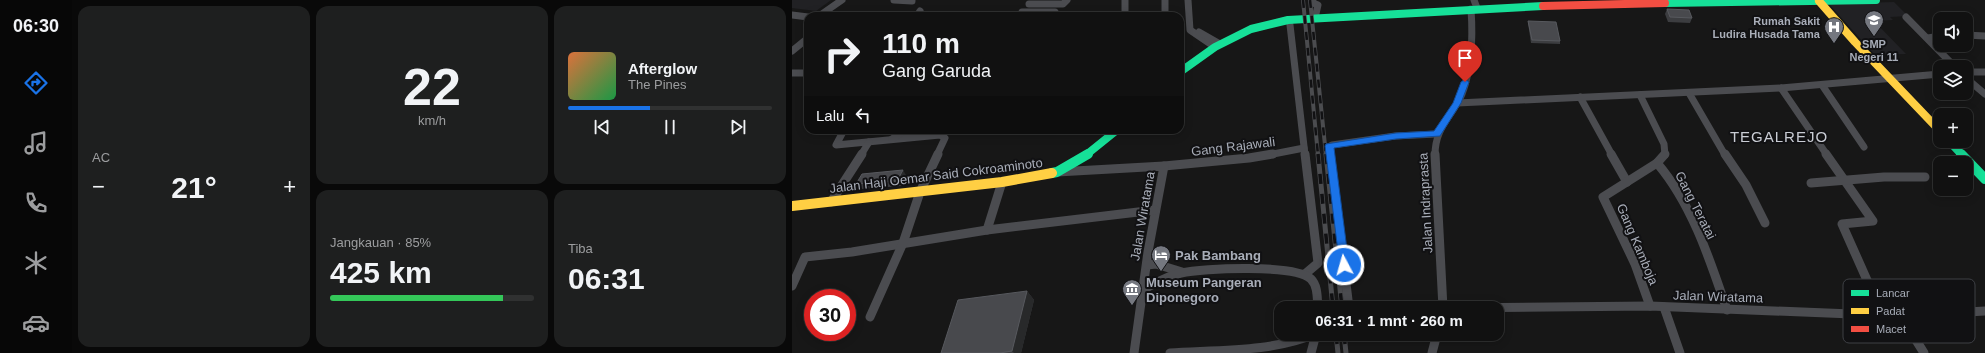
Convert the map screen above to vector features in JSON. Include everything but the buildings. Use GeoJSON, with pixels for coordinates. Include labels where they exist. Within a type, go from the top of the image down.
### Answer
{"type":"FeatureCollection","features":[{"type":"Feature","properties":{"kind":"main road"},"geometry":{"type":"LineString","coordinates":[[1819,0],[1890,79],[1933,124]]}},
{"type":"Feature","properties":{"kind":"main road"},"geometry":{"type":"LineString","coordinates":[[1240,34],[1290,25],[1515,3],[1876,0]]}},
{"type":"Feature","properties":{"kind":"main road"},"geometry":{"type":"LineString","coordinates":[[1184,69],[1217,46],[1251,29],[1271,23],[1315,18],[1414,13]]}},
{"type":"Feature","properties":{"kind":"main road","name":"Jalan Haji Oemar Said Cokroaminoto"},"geometry":{"type":"LineString","coordinates":[[792,206],[1002,182],[1058,172],[1089,153],[1113,134]]}},
{"type":"Feature","properties":{"kind":"main road"},"geometry":{"type":"LineString","coordinates":[[1956,148],[1984,177]]}},
{"type":"Feature","properties":{"kind":"street"},"geometry":{"type":"LineString","coordinates":[[825,12],[842,0]]}},
{"type":"Feature","properties":{"kind":"street"},"geometry":{"type":"LineString","coordinates":[[894,0],[912,1]]}},
{"type":"Feature","properties":{"kind":"street"},"geometry":{"type":"LineString","coordinates":[[1023,12],[1031,2],[1064,4],[1067,0]]}},
{"type":"Feature","properties":{"kind":"street"},"geometry":{"type":"LineString","coordinates":[[1125,0],[1125,12]]}},
{"type":"Feature","properties":{"kind":"street"},"geometry":{"type":"LineString","coordinates":[[1165,0],[1165,12]]}},
{"type":"Feature","properties":{"kind":"street"},"geometry":{"type":"LineString","coordinates":[[1188,0],[1190,30],[1217,46]]}},
{"type":"Feature","properties":{"kind":"street"},"geometry":{"type":"LineString","coordinates":[[1312,0],[1313,3],[1318,5],[1315,18]]}},
{"type":"Feature","properties":{"kind":"street","name":"Jalan Indraprasta"},"geometry":{"type":"LineString","coordinates":[[1444,301],[1440,224],[1434,165],[1437,134],[1457,103],[1465,82],[1472,34],[1474,6]]}},
{"type":"Feature","properties":{"kind":"street"},"geometry":{"type":"LineString","coordinates":[[792,15],[804,16]]}},
{"type":"Feature","properties":{"kind":"street"},"geometry":{"type":"LineString","coordinates":[[1906,17],[1948,60]]}},
{"type":"Feature","properties":{"kind":"street"},"geometry":{"type":"LineString","coordinates":[[1290,25],[1318,263],[1305,274]]}},
{"type":"Feature","properties":{"kind":"street"},"geometry":{"type":"LineString","coordinates":[[1973,35],[1985,36]]}},
{"type":"Feature","properties":{"kind":"street"},"geometry":{"type":"LineString","coordinates":[[1928,38],[1933,37]]}},
{"type":"Feature","properties":{"kind":"street"},"geometry":{"type":"LineString","coordinates":[[792,51],[804,41]]}},
{"type":"Feature","properties":{"kind":"street"},"geometry":{"type":"LineString","coordinates":[[1973,72],[1985,72]]}},
{"type":"Feature","properties":{"kind":"street"},"geometry":{"type":"LineString","coordinates":[[792,73],[804,73]]}},
{"type":"Feature","properties":{"kind":"street"},"geometry":{"type":"LineString","coordinates":[[1457,103],[1781,88],[1933,75]]}},
{"type":"Feature","properties":{"kind":"street"},"geometry":{"type":"LineString","coordinates":[[1973,84],[1985,94]]}},
{"type":"Feature","properties":{"kind":"street"},"geometry":{"type":"LineString","coordinates":[[1822,85],[1864,147]]}},
{"type":"Feature","properties":{"kind":"street"},"geometry":{"type":"LineString","coordinates":[[1781,88],[1873,221],[1842,224],[1867,279]]}},
{"type":"Feature","properties":{"kind":"street"},"geometry":{"type":"LineString","coordinates":[[1689,93],[1726,156],[1746,185],[1765,223]]}},
{"type":"Feature","properties":{"kind":"street","name":"Gang Teratai"},"geometry":{"type":"LineString","coordinates":[[1640,95],[1665,149],[1664,155],[1657,163],[1669,176],[1686,208],[1727,310]]}},
{"type":"Feature","properties":{"kind":"street","name":"Gang Kamboja"},"geometry":{"type":"LineString","coordinates":[[1580,98],[1627,182]]}},
{"type":"Feature","properties":{"kind":"street"},"geometry":{"type":"LineString","coordinates":[[841,134],[835,144],[839,146],[943,135],[944,139],[920,192],[903,243],[870,317]]}},
{"type":"Feature","properties":{"kind":"street"},"geometry":{"type":"LineString","coordinates":[[892,140],[900,134]]}},
{"type":"Feature","properties":{"kind":"street"},"geometry":{"type":"LineString","coordinates":[[1349,301],[1329,147],[1332,144],[1390,136],[1437,134]]}},
{"type":"Feature","properties":{"kind":"street"},"geometry":{"type":"LineString","coordinates":[[831,202],[869,142]]}},
{"type":"Feature","properties":{"kind":"street","name":"Gang Rajawali"},"geometry":{"type":"LineString","coordinates":[[1164,166],[1249,158],[1304,148]]}},
{"type":"Feature","properties":{"kind":"street","name":"Gang Kamboja"},"geometry":{"type":"LineString","coordinates":[[1650,306],[1635,264],[1603,197],[1657,163]]}},
{"type":"Feature","properties":{"kind":"street","name":"Jalan Wiratama"},"geometry":{"type":"LineString","coordinates":[[1058,172],[1164,166],[1142,290],[1134,353]]}},
{"type":"Feature","properties":{"kind":"street"},"geometry":{"type":"LineString","coordinates":[[1811,183],[1844,179],[1925,177]]}},
{"type":"Feature","properties":{"kind":"street"},"geometry":{"type":"LineString","coordinates":[[987,230],[1002,182]]}},
{"type":"Feature","properties":{"kind":"street"},"geometry":{"type":"LineString","coordinates":[[792,286],[805,257],[852,252],[987,230],[1155,210]]}},
{"type":"Feature","properties":{"kind":"street"},"geometry":{"type":"LineString","coordinates":[[1147,265],[1156,264],[1182,272],[1251,269],[1305,274],[1315,284],[1317,301]]}},
{"type":"Feature","properties":{"kind":"street"},"geometry":{"type":"LineString","coordinates":[[1142,290],[1182,272]]}},
{"type":"Feature","properties":{"kind":"street","name":"Jalan Wiratama"},"geometry":{"type":"LineString","coordinates":[[1504,307],[1650,306],[1843,314]]}},
{"type":"Feature","properties":{"kind":"street"},"geometry":{"type":"LineString","coordinates":[[1664,307],[1680,353]]}},
{"type":"Feature","properties":{"kind":"street","name":"Jalan Wiratama"},"geometry":{"type":"LineString","coordinates":[[1975,312],[1985,311]]}},
{"type":"Feature","properties":{"kind":"street"},"geometry":{"type":"LineString","coordinates":[[1170,353],[1259,346],[1298,341]]}},
{"type":"Feature","properties":{"kind":"street"},"geometry":{"type":"LineString","coordinates":[[1311,353],[1314,341]]}},
{"type":"Feature","properties":{"kind":"street"},"geometry":{"type":"LineString","coordinates":[[1432,353],[1435,341]]}},
{"type":"Feature","properties":{"kind":"street"},"geometry":{"type":"LineString","coordinates":[[1918,343],[1924,353]]}},
{"type":"Feature","properties":{"kind":"shaded area"},"geometry":{"type":"Polygon","coordinates":[[[792,0],[831,0],[816,11],[792,8],[792,0]]]}},
{"type":"Feature","properties":{"kind":"shaded area","name":"SMP Negeri 11"},"geometry":{"type":"Polygon","coordinates":[[[1894,2],[1908,16],[1890,17],[1893,20],[1874,21],[1906,54],[1875,55],[1829,4],[1894,2]]]}},
{"type":"Feature","properties":{"kind":"railway"},"geometry":{"type":"LineString","coordinates":[[1303,0],[1318,155]]}},
{"type":"Feature","properties":{"kind":"railway"},"geometry":{"type":"LineString","coordinates":[[1310,0],[1326,155]]}},
{"type":"Feature","properties":{"kind":"railway"},"geometry":{"type":"LineString","coordinates":[[1318,154],[1332,301]]}},
{"type":"Feature","properties":{"kind":"railway"},"geometry":{"type":"LineString","coordinates":[[1326,154],[1341,301]]}},
{"type":"Feature","properties":{"kind":"railway"},"geometry":{"type":"LineString","coordinates":[[1337,341],[1338,353]]}},
{"type":"Feature","properties":{"kind":"railway"},"geometry":{"type":"LineString","coordinates":[[1345,341],[1346,353]]}},
{"type":"Feature","properties":{"kind":"traffic: fast"},"geometry":{"type":"LineString","coordinates":[[1665,3],[1876,0]]}},
{"type":"Feature","properties":{"kind":"traffic: fast"},"geometry":{"type":"LineString","coordinates":[[1184,69],[1215,47],[1251,29],[1288,20],[1543,6]]}},
{"type":"Feature","properties":{"kind":"traffic: fast"},"geometry":{"type":"LineString","coordinates":[[1052,173],[1057,172],[1089,153],[1112,134]]}},
{"type":"Feature","properties":{"kind":"traffic: fast"},"geometry":{"type":"LineString","coordinates":[[1956,148],[1985,179]]}},
{"type":"Feature","properties":{"kind":"traffic: slow"},"geometry":{"type":"LineString","coordinates":[[1819,1],[1855,42],[1933,124]]}},
{"type":"Feature","properties":{"kind":"traffic: slow"},"geometry":{"type":"LineString","coordinates":[[792,206],[1002,182],[1052,173]]}},
{"type":"Feature","properties":{"kind":"traffic: jam"},"geometry":{"type":"LineString","coordinates":[[1543,6],[1665,3]]}},
{"type":"Feature","properties":{"kind":"place","name":"SMP Negeri 11"},"geometry":{"type":"Point","coordinates":[1874,37]}},
{"type":"Feature","properties":{"kind":"place","name":"Rumah Sakit Ludira Husada Tama"},"geometry":{"type":"Point","coordinates":[1834,44]}},
{"type":"Feature","properties":{"kind":"place","name":"Pak Bambang"},"geometry":{"type":"Point","coordinates":[1161,272]}},
{"type":"Feature","properties":{"kind":"place","name":"Museum Pangeran Diponegoro"},"geometry":{"type":"Point","coordinates":[1132,306]}},
{"type":"Feature","properties":{"kind":"district","name":"TEGALREJO"},"geometry":{"type":"Point","coordinates":[1779,137]}},
{"type":"Feature","properties":{"kind":"route"},"geometry":{"type":"LineString","coordinates":[[1344,265],[1329,147],[1332,144],[1396,136],[1437,134],[1457,103],[1465,82]]}}]}
